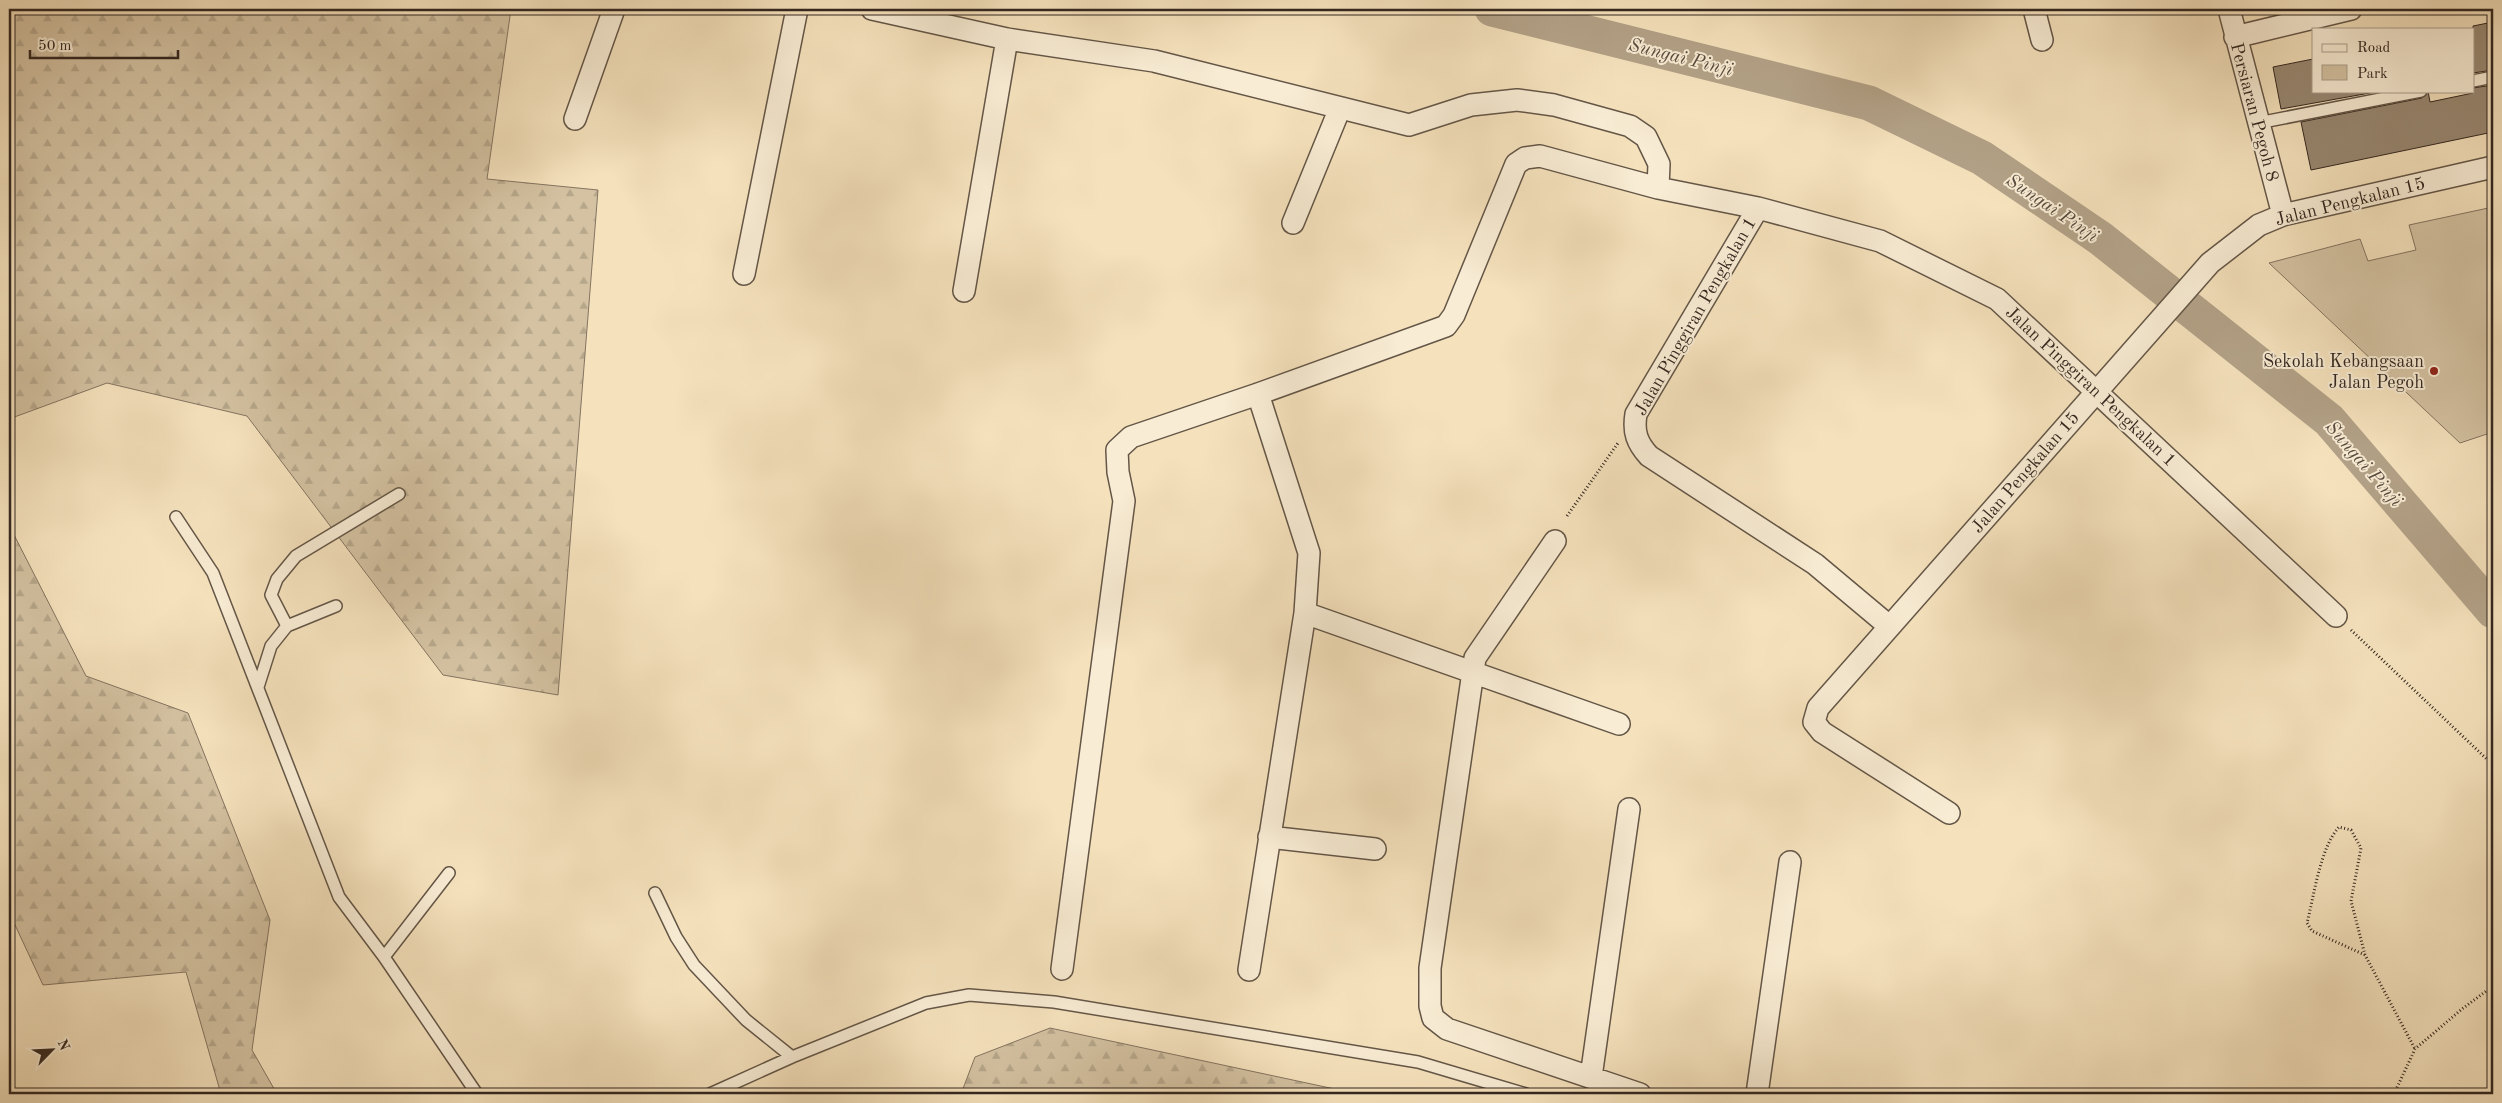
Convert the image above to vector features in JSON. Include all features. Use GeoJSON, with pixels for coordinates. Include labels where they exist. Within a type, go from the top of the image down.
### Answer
{"type":"FeatureCollection","features":[{"type":"Feature","properties":{"kind":"street"},"geometry":{"type":"LineString","coordinates":[[575,119],[614,9]]}},
{"type":"Feature","properties":{"kind":"street"},"geometry":{"type":"LineString","coordinates":[[744,274],[797,9]]}},
{"type":"Feature","properties":{"kind":"street"},"geometry":{"type":"LineString","coordinates":[[872,9],[1007,39],[1154,61],[1409,125],[1471,105],[1518,100],[1554,105],[1630,126],[1646,137],[1659,164],[1658,188]]}},
{"type":"Feature","properties":{"kind":"street"},"geometry":{"type":"LineString","coordinates":[[2034,9],[2042,40]]}},
{"type":"Feature","properties":{"kind":"street","name":"Persiaran Pegoh 8"},"geometry":{"type":"LineString","coordinates":[[2229,9],[2283,215]]}},
{"type":"Feature","properties":{"kind":"street"},"geometry":{"type":"LineString","coordinates":[[2236,37],[2340,10]]}},
{"type":"Feature","properties":{"kind":"street"},"geometry":{"type":"LineString","coordinates":[[964,291],[1007,39]]}},
{"type":"Feature","properties":{"kind":"street"},"geometry":{"type":"LineString","coordinates":[[1293,224],[1340,108]]}},
{"type":"Feature","properties":{"kind":"street"},"geometry":{"type":"LineString","coordinates":[[1062,969],[1124,501],[1118,472],[1117,450],[1131,437],[1258,394],[1446,326],[1454,315],[1516,164],[1526,158],[1540,156],[1658,188],[1758,208]]}},
{"type":"Feature","properties":{"kind":"street","name":"Jalan Pengkalan 15"},"geometry":{"type":"LineString","coordinates":[[1949,813],[1822,732],[1814,722],[1818,708],[2210,263],[2259,225],[2283,215],[2493,167]]}},
{"type":"Feature","properties":{"kind":"street","name":"Jalan Pinggiran Pengkalan 1"},"geometry":{"type":"LineString","coordinates":[[1890,626],[1815,564],[1649,456],[1640,446],[1634,432],[1636,414],[1758,208],[1880,241],[1997,299],[2336,616]]}},
{"type":"Feature","properties":{"kind":"street"},"geometry":{"type":"LineString","coordinates":[[1249,970],[1305,613],[1309,553],[1258,394]]}},
{"type":"Feature","properties":{"kind":"street"},"geometry":{"type":"LineString","coordinates":[[1555,541],[1475,658],[1430,968],[1430,1006],[1433,1018],[1447,1030],[1640,1094]]}},
{"type":"Feature","properties":{"kind":"street"},"geometry":{"type":"LineString","coordinates":[[1305,613],[1619,724]]}},
{"type":"Feature","properties":{"kind":"street"},"geometry":{"type":"LineString","coordinates":[[1591,1077],[1629,809]]}},
{"type":"Feature","properties":{"kind":"street"},"geometry":{"type":"LineString","coordinates":[[1270,836],[1375,850]]}},
{"type":"Feature","properties":{"kind":"street"},"geometry":{"type":"LineString","coordinates":[[1758,1094],[1790,862]]}},
{"type":"Feature","properties":{"kind":"lane"},"geometry":{"type":"LineString","coordinates":[[2474,81],[2493,77]]}},
{"type":"Feature","properties":{"kind":"lane"},"geometry":{"type":"LineString","coordinates":[[2258,123],[2415,92]]}},
{"type":"Feature","properties":{"kind":"lane"},"geometry":{"type":"LineString","coordinates":[[287,626],[271,594],[277,579],[296,556],[398,494]]}},
{"type":"Feature","properties":{"kind":"lane"},"geometry":{"type":"LineString","coordinates":[[176,517],[213,573],[339,897],[384,957],[477,1094]]}},
{"type":"Feature","properties":{"kind":"lane"},"geometry":{"type":"LineString","coordinates":[[258,687],[271,646],[287,626],[336,606]]}},
{"type":"Feature","properties":{"kind":"lane"},"geometry":{"type":"LineString","coordinates":[[384,957],[449,873]]}},
{"type":"Feature","properties":{"kind":"lane"},"geometry":{"type":"LineString","coordinates":[[654,893],[676,937],[694,965],[746,1020],[792,1057]]}},
{"type":"Feature","properties":{"kind":"lane"},"geometry":{"type":"LineString","coordinates":[[710,1094],[792,1057],[926,1003],[969,995],[1054,1002],[1418,1062],[1526,1094]]}},
{"type":"Feature","properties":{"kind":"path"},"geometry":{"type":"LineString","coordinates":[[1567,516],[1622,437],[1634,432]]}},
{"type":"Feature","properties":{"kind":"path"},"geometry":{"type":"LineString","coordinates":[[2336,616],[2493,765]]}},
{"type":"Feature","properties":{"kind":"path"},"geometry":{"type":"LineString","coordinates":[[2365,955],[2312,931],[2307,923],[2322,863],[2333,834],[2339,827],[2351,830],[2362,848],[2351,901],[2365,955],[2415,1049]]}},
{"type":"Feature","properties":{"kind":"path"},"geometry":{"type":"LineString","coordinates":[[2394,1094],[2415,1049],[2462,1009],[2493,986]]}},
{"type":"Feature","properties":{"kind":"green space"},"geometry":{"type":"Polygon","coordinates":[[[9,9],[511,9],[487,179],[598,190],[558,695],[443,675],[247,416],[107,383],[9,419],[9,9]]]}},
{"type":"Feature","properties":{"kind":"green space","name":"Sekolah Kebangsaan Jalan Pegoh"},"geometry":{"type":"Polygon","coordinates":[[[2493,207],[2493,432],[2460,443],[2269,263],[2360,239],[2368,261],[2416,250],[2409,225],[2493,207]]]}},
{"type":"Feature","properties":{"kind":"green space"},"geometry":{"type":"Polygon","coordinates":[[[9,525],[86,676],[188,713],[270,920],[252,1050],[277,1094],[221,1094],[186,972],[43,985],[9,912],[9,525]]]}},
{"type":"Feature","properties":{"kind":"green space"},"geometry":{"type":"Polygon","coordinates":[[[1050,1028],[1358,1094],[961,1094],[975,1057],[1050,1028]]]}},
{"type":"Feature","properties":{"kind":"building"},"geometry":{"type":"Polygon","coordinates":[[[2493,22],[2493,70],[2474,73],[2473,26],[2493,22]]]}},
{"type":"Feature","properties":{"kind":"building"},"geometry":{"type":"Polygon","coordinates":[[[2312,59],[2312,92],[2375,92],[2281,109],[2273,67],[2312,59]]]}},
{"type":"Feature","properties":{"kind":"building"},"geometry":{"type":"Polygon","coordinates":[[[2493,85],[2493,132],[2311,170],[2301,122],[2422,98],[2427,92],[2430,102],[2473,93],[2474,88],[2493,85]]]}},
{"type":"Feature","properties":{"kind":"waterway","name":"Sungai Pinji"},"geometry":{"type":"LineString","coordinates":[[1492,9],[1869,103],[1982,158],[2100,238],[2329,420],[2493,611]]}},
{"type":"Feature","properties":{"kind":"place","name":"Sekolah Kebangsaan Jalan Pegoh"},"geometry":{"type":"Point","coordinates":[2434,371]}}]}
